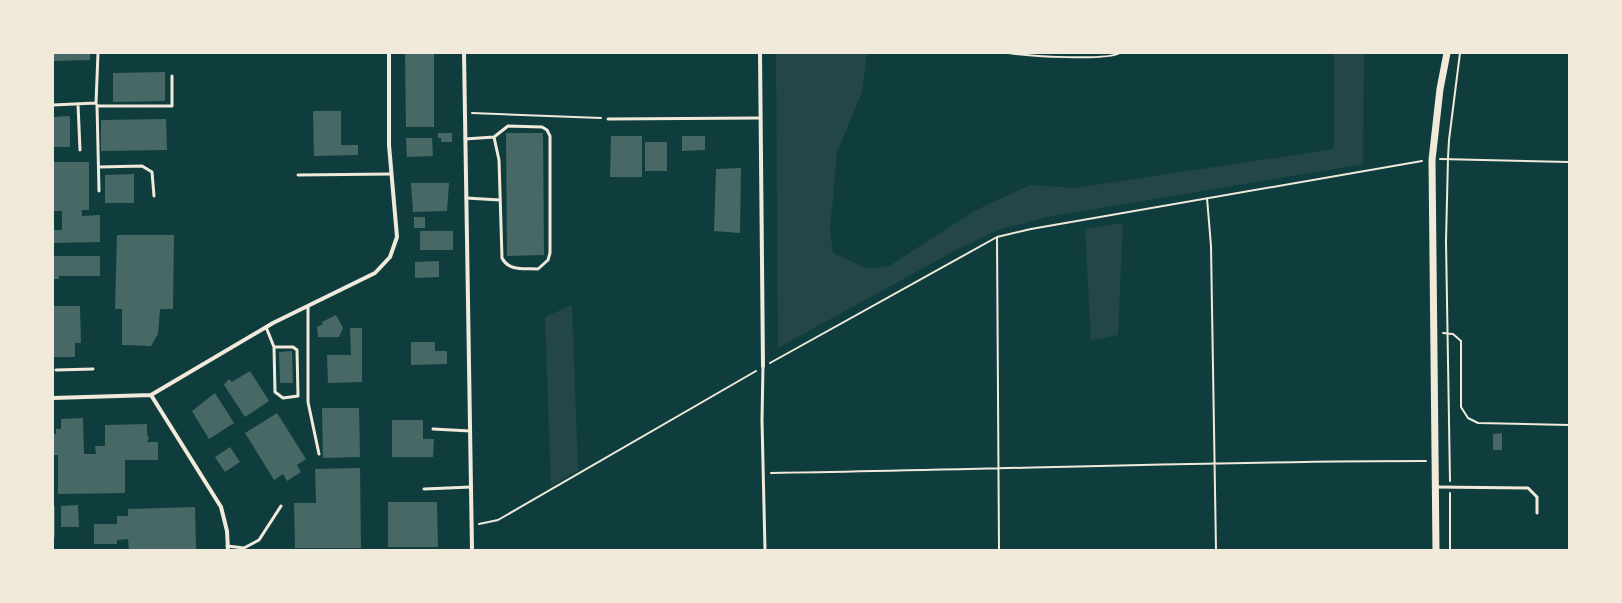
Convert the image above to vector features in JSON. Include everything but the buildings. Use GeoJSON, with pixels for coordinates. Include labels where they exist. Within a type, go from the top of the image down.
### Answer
{"type":"FeatureCollection","features":[{"type":"Feature","properties":{"kind":"street"},"geometry":{"type":"LineString","coordinates":[[53,398],[151,395],[266,327],[370,276],[383,266],[390,257],[394,248],[397,231],[389,145],[389,53]]}},
{"type":"Feature","properties":{"kind":"street"},"geometry":{"type":"LineString","coordinates":[[464,53],[472,550]]}},
{"type":"Feature","properties":{"kind":"street"},"geometry":{"type":"LineString","coordinates":[[760,53],[764,366]]}},
{"type":"Feature","properties":{"kind":"street"},"geometry":{"type":"LineString","coordinates":[[1436,550],[1434,461],[1435,333],[1432,160],[1440,89],[1446,53]]}},
{"type":"Feature","properties":{"kind":"street"},"geometry":{"type":"LineString","coordinates":[[151,395],[221,507],[227,531],[227,548]]}},
{"type":"Feature","properties":{"kind":"lane"},"geometry":{"type":"LineString","coordinates":[[98,53],[97,105],[99,191]]}},
{"type":"Feature","properties":{"kind":"lane"},"geometry":{"type":"LineString","coordinates":[[53,105],[78,104],[172,106],[172,76]]}},
{"type":"Feature","properties":{"kind":"lane"},"geometry":{"type":"LineString","coordinates":[[78,104],[80,150]]}},
{"type":"Feature","properties":{"kind":"lane"},"geometry":{"type":"LineString","coordinates":[[608,119],[760,118]]}},
{"type":"Feature","properties":{"kind":"lane"},"geometry":{"type":"LineString","coordinates":[[465,139],[494,137],[508,126],[542,127],[547,130],[550,136],[550,252],[544,266],[538,269],[511,268],[505,264],[502,258],[499,160],[494,137]]}},
{"type":"Feature","properties":{"kind":"lane"},"geometry":{"type":"LineString","coordinates":[[99,167],[142,166],[148,168],[152,172],[154,196]]}},
{"type":"Feature","properties":{"kind":"lane"},"geometry":{"type":"LineString","coordinates":[[298,175],[391,174]]}},
{"type":"Feature","properties":{"kind":"lane"},"geometry":{"type":"LineString","coordinates":[[466,198],[500,200]]}},
{"type":"Feature","properties":{"kind":"lane"},"geometry":{"type":"LineString","coordinates":[[308,307],[308,402],[319,454]]}},
{"type":"Feature","properties":{"kind":"lane"},"geometry":{"type":"LineString","coordinates":[[266,327],[274,347],[276,392],[283,398],[298,396],[297,350],[293,347],[274,347]]}},
{"type":"Feature","properties":{"kind":"lane"},"geometry":{"type":"LineString","coordinates":[[764,366],[765,550]]}},
{"type":"Feature","properties":{"kind":"lane"},"geometry":{"type":"LineString","coordinates":[[56,370],[94,369]]}},
{"type":"Feature","properties":{"kind":"lane"},"geometry":{"type":"LineString","coordinates":[[433,429],[470,431]]}},
{"type":"Feature","properties":{"kind":"lane"},"geometry":{"type":"LineString","coordinates":[[424,488],[471,487]]}},
{"type":"Feature","properties":{"kind":"lane"},"geometry":{"type":"LineString","coordinates":[[1435,487],[1528,488],[1537,498],[1537,513]]}},
{"type":"Feature","properties":{"kind":"lane"},"geometry":{"type":"LineString","coordinates":[[227,548],[244,548],[259,540],[281,506]]}},
{"type":"Feature","properties":{"kind":"path"},"geometry":{"type":"LineString","coordinates":[[1009,53],[1038,56],[1094,57],[1120,53]]}},
{"type":"Feature","properties":{"kind":"path"},"geometry":{"type":"LineString","coordinates":[[1038,56],[1041,53]]}},
{"type":"Feature","properties":{"kind":"path"},"geometry":{"type":"LineString","coordinates":[[1450,550],[1446,240],[1449,140],[1460,53]]}},
{"type":"Feature","properties":{"kind":"path"},"geometry":{"type":"LineString","coordinates":[[464,113],[608,119]]}},
{"type":"Feature","properties":{"kind":"path"},"geometry":{"type":"LineString","coordinates":[[471,524],[485,524],[498,520],[764,366],[996,237],[1031,229],[1432,160],[1448,158],[1569,162]]}},
{"type":"Feature","properties":{"kind":"path"},"geometry":{"type":"LineString","coordinates":[[1207,198],[1211,246],[1216,550]]}},
{"type":"Feature","properties":{"kind":"path"},"geometry":{"type":"LineString","coordinates":[[996,237],[999,550]]}},
{"type":"Feature","properties":{"kind":"path"},"geometry":{"type":"LineString","coordinates":[[1435,333],[1448,333],[1458,337],[1461,341],[1461,407],[1468,418],[1478,423],[1569,425]]}},
{"type":"Feature","properties":{"kind":"path"},"geometry":{"type":"LineString","coordinates":[[764,473],[998,470],[1214,463],[1434,461]]}},
{"type":"Feature","properties":{"kind":"shaded area"},"geometry":{"type":"Polygon","coordinates":[[[776,53],[867,53],[862,92],[837,152],[830,231],[833,253],[868,269],[889,266],[976,210],[1030,185],[1075,188],[1334,149],[1334,53],[1364,53],[1363,164],[1046,217],[998,230],[956,250],[778,348],[776,53]]]}},
{"type":"Feature","properties":{"kind":"shaded area"},"geometry":{"type":"Polygon","coordinates":[[[1123,223],[1118,335],[1091,340],[1085,229],[1123,223]]]}},
{"type":"Feature","properties":{"kind":"shaded area"},"geometry":{"type":"Polygon","coordinates":[[[572,305],[578,471],[551,486],[545,317],[572,305]]]}}]}
